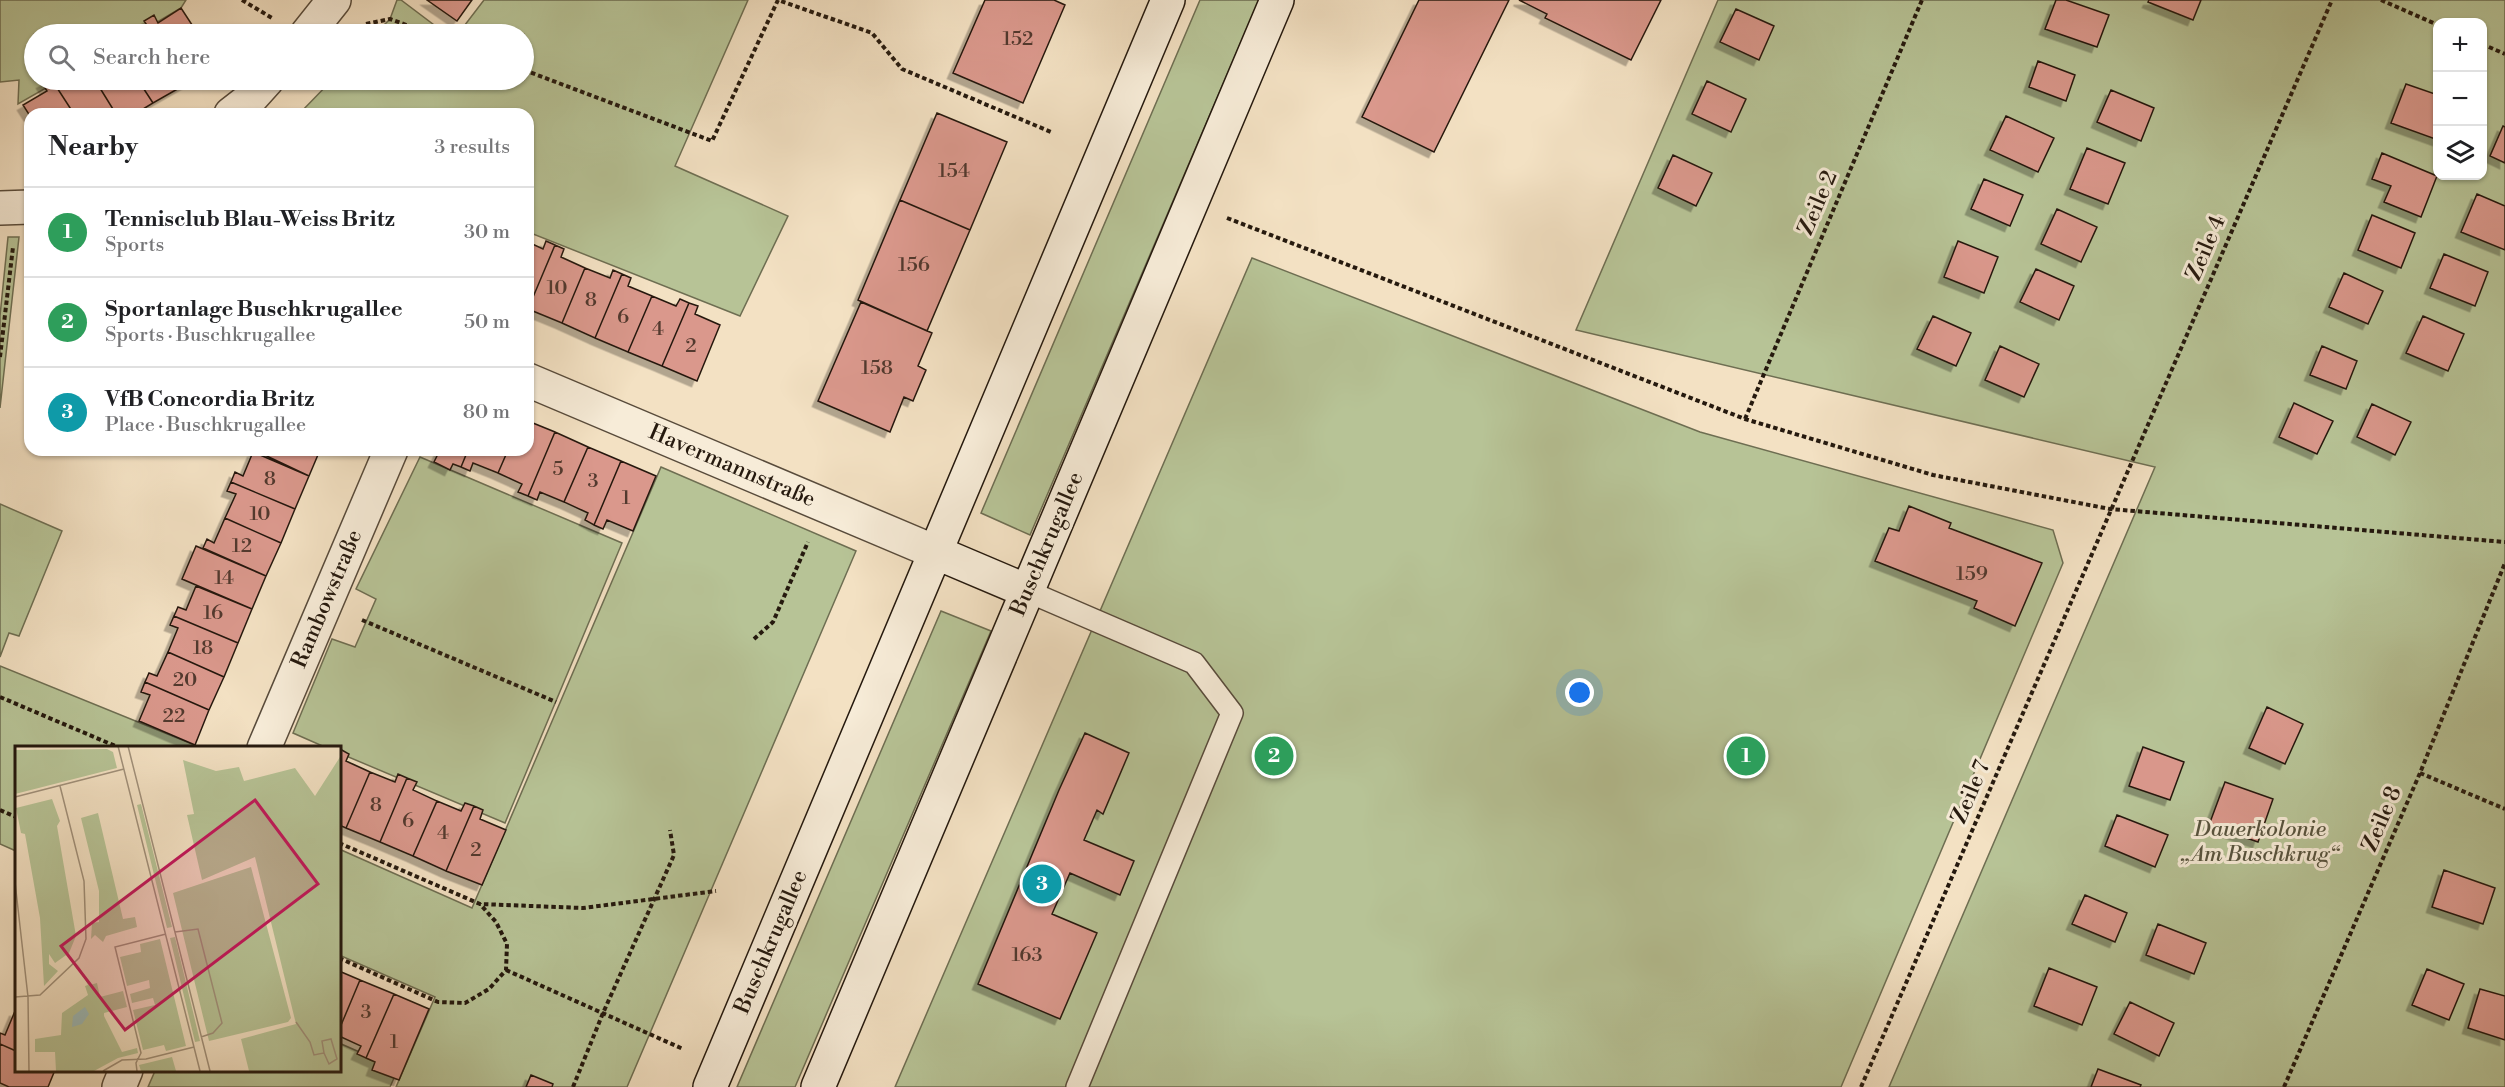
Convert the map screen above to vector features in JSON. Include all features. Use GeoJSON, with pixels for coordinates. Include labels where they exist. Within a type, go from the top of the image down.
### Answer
{"type":"FeatureCollection","features":[{"type":"Feature","properties":{"kind":"main road"},"geometry":{"type":"LineString","coordinates":[[315,24],[334,0]]}},
{"type":"Feature","properties":{"kind":"main road","name":"Buschkrugallee"},"geometry":{"type":"LineString","coordinates":[[715,1076],[1168,0]]}},
{"type":"Feature","properties":{"kind":"main road","name":"Buschkrugallee"},"geometry":{"type":"LineString","coordinates":[[818,1087],[1277,0]]}},
{"type":"Feature","properties":{"kind":"main road"},"geometry":{"type":"LineString","coordinates":[[239,108],[258,90]]}},
{"type":"Feature","properties":{"kind":"main road","name":"Havermannstraße"},"geometry":{"type":"LineString","coordinates":[[534,383],[1027,591]]}},
{"type":"Feature","properties":{"kind":"main road","name":"Rambowstraße"},"geometry":{"type":"LineString","coordinates":[[265,746],[388,456]]}},
{"type":"Feature","properties":{"kind":"main road"},"geometry":{"type":"LineString","coordinates":[[119,1087],[126,1072]]}},
{"type":"Feature","properties":{"kind":"lane"},"geometry":{"type":"LineString","coordinates":[[1027,591],[1194,663],[1232,713],[1077,1087]]}},
{"type":"Feature","properties":{"kind":"path"},"geometry":{"type":"LineString","coordinates":[[534,74],[712,141],[778,0],[872,33],[902,69],[1051,132]]}},
{"type":"Feature","properties":{"kind":"path","name":"Zeile 2"},"geometry":{"type":"LineString","coordinates":[[1745,419],[1922,0]]}},
{"type":"Feature","properties":{"kind":"path","name":"Zeile 4"},"geometry":{"type":"LineString","coordinates":[[2110,509],[2332,0]]}},
{"type":"Feature","properties":{"kind":"path"},"geometry":{"type":"LineString","coordinates":[[2381,0],[2433,23]]}},
{"type":"Feature","properties":{"kind":"path"},"geometry":{"type":"LineString","coordinates":[[368,24],[390,19],[403,24]]}},
{"type":"Feature","properties":{"kind":"path"},"geometry":{"type":"LineString","coordinates":[[2487,46],[2505,54]]}},
{"type":"Feature","properties":{"kind":"path"},"geometry":{"type":"LineString","coordinates":[[1191,202],[1250,228],[1745,419],[1932,475],[2110,509],[2505,542]]}},
{"type":"Feature","properties":{"kind":"path"},"geometry":{"type":"LineString","coordinates":[[0,357],[16,207]]}},
{"type":"Feature","properties":{"kind":"path"},"geometry":{"type":"LineString","coordinates":[[754,639],[773,622],[823,505]]}},
{"type":"Feature","properties":{"kind":"path","name":"Zeile 7"},"geometry":{"type":"LineString","coordinates":[[1862,1087],[2110,509]]}},
{"type":"Feature","properties":{"kind":"path","name":"Zeile 8"},"geometry":{"type":"LineString","coordinates":[[2284,1087],[2420,773],[2505,562]]}},
{"type":"Feature","properties":{"kind":"path"},"geometry":{"type":"LineString","coordinates":[[325,603],[556,702]]}},
{"type":"Feature","properties":{"kind":"path"},"geometry":{"type":"LineString","coordinates":[[0,697],[115,746]]}},
{"type":"Feature","properties":{"kind":"path"},"geometry":{"type":"LineString","coordinates":[[2420,773],[2505,809]]}},
{"type":"Feature","properties":{"kind":"path"},"geometry":{"type":"LineString","coordinates":[[0,810],[15,817]]}},
{"type":"Feature","properties":{"kind":"path"},"geometry":{"type":"LineString","coordinates":[[573,1087],[603,1012],[674,855],[670,830]]}},
{"type":"Feature","properties":{"kind":"path"},"geometry":{"type":"LineString","coordinates":[[340,843],[480,903],[583,908],[716,891]]}},
{"type":"Feature","properties":{"kind":"path"},"geometry":{"type":"LineString","coordinates":[[340,957],[438,1002],[465,1003],[489,989],[506,970],[507,944],[496,922],[480,903]]}},
{"type":"Feature","properties":{"kind":"path"},"geometry":{"type":"LineString","coordinates":[[506,970],[603,1012],[715,1076]]}},
{"type":"Feature","properties":{"kind":"green space"},"geometry":{"type":"Polygon","coordinates":[[[0,0],[186,0],[181,8],[154,24],[24,24],[24,90],[42,90],[18,104],[19,80],[0,82],[0,0]]]}},
{"type":"Feature","properties":{"kind":"green space"},"geometry":{"type":"Polygon","coordinates":[[[397,0],[401,0],[433,24],[385,24],[390,19],[397,0]]]}},
{"type":"Feature","properties":{"kind":"green space"},"geometry":{"type":"Polygon","coordinates":[[[484,0],[748,0],[675,166],[788,216],[740,316],[534,234],[534,108],[305,108],[322,90],[534,90],[534,24],[466,24],[484,0]]]}},
{"type":"Feature","properties":{"kind":"green space"},"geometry":{"type":"Polygon","coordinates":[[[1200,0],[1259,0],[1030,535],[981,513],[1200,0]]]}},
{"type":"Feature","properties":{"kind":"green space","name":"Dauerkolonie „Am Buschkrug“"},"geometry":{"type":"Polygon","coordinates":[[[1718,0],[2505,0],[2505,1087],[1889,1087],[2155,467],[1576,330],[1718,0]]]}},
{"type":"Feature","properties":{"kind":"green space"},"geometry":{"type":"Polygon","coordinates":[[[8,237],[19,237],[0,408],[0,316],[8,237]]]}},
{"type":"Feature","properties":{"kind":"green space"},"geometry":{"type":"Polygon","coordinates":[[[1252,258],[1700,432],[2053,530],[2063,563],[1841,1087],[895,1087],[1252,258]]]}},
{"type":"Feature","properties":{"kind":"green space"},"geometry":{"type":"Polygon","coordinates":[[[420,457],[622,543],[505,823],[340,753],[340,746],[322,746],[293,733],[332,639],[355,647],[376,599],[356,589],[420,457]]]}},
{"type":"Feature","properties":{"kind":"green space"},"geometry":{"type":"Polygon","coordinates":[[[661,467],[856,551],[627,1087],[396,1087],[435,997],[340,955],[340,849],[472,908],[661,467]]]}},
{"type":"Feature","properties":{"kind":"green space"},"geometry":{"type":"Polygon","coordinates":[[[0,504],[62,531],[19,636],[9,633],[0,657],[0,504]]]}},
{"type":"Feature","properties":{"kind":"green space"},"geometry":{"type":"Polygon","coordinates":[[[941,611],[991,631],[795,1087],[737,1087],[941,611]]]}},
{"type":"Feature","properties":{"kind":"green space"},"geometry":{"type":"Polygon","coordinates":[[[0,666],[197,746],[15,746],[15,851],[0,844],[0,666]]]}},
{"type":"Feature","properties":{"kind":"green space"},"geometry":{"type":"Polygon","coordinates":[[[340,1043],[398,1069],[390,1087],[148,1087],[155,1072],[340,1072],[340,1043]]]}},
{"type":"Feature","properties":{"kind":"building"},"geometry":{"type":"Polygon","coordinates":[[[427,0],[472,0],[457,21],[427,0]]]}},
{"type":"Feature","properties":{"kind":"building"},"geometry":{"type":"Polygon","coordinates":[[[985,0],[1054,0],[1065,5],[1023,103],[953,73],[985,0]]]}},
{"type":"Feature","properties":{"kind":"building"},"geometry":{"type":"Polygon","coordinates":[[[1419,0],[1509,0],[1434,152],[1362,117],[1419,0]]]}},
{"type":"Feature","properties":{"kind":"building"},"geometry":{"type":"Polygon","coordinates":[[[1519,0],[1661,0],[1631,60],[1545,18],[1547,14],[1519,0]]]}},
{"type":"Feature","properties":{"kind":"building"},"geometry":{"type":"Polygon","coordinates":[[[2056,0],[2066,0],[2109,15],[2097,47],[2045,29],[2056,0]]]}},
{"type":"Feature","properties":{"kind":"building"},"geometry":{"type":"Polygon","coordinates":[[[2149,0],[2201,0],[2193,20],[2148,2],[2149,0]]]}},
{"type":"Feature","properties":{"kind":"building"},"geometry":{"type":"Polygon","coordinates":[[[181,8],[191,24],[146,24],[144,21],[154,15],[158,23],[181,8]]]}},
{"type":"Feature","properties":{"kind":"building"},"geometry":{"type":"Polygon","coordinates":[[[1736,9],[1774,26],[1759,60],[1720,42],[1736,9]]]}},
{"type":"Feature","properties":{"kind":"building"},"geometry":{"type":"Polygon","coordinates":[[[2038,61],[2075,75],[2066,101],[2029,87],[2038,61]]]}},
{"type":"Feature","properties":{"kind":"building"},"geometry":{"type":"Polygon","coordinates":[[[1707,81],[1746,99],[1731,132],[1692,114],[1707,81]]]}},
{"type":"Feature","properties":{"kind":"building"},"geometry":{"type":"Polygon","coordinates":[[[2406,84],[2433,93],[2433,138],[2391,123],[2406,84]]]}},
{"type":"Feature","properties":{"kind":"building"},"geometry":{"type":"Polygon","coordinates":[[[58,90],[70,108],[25,108],[23,105],[47,91],[58,90]]]}},
{"type":"Feature","properties":{"kind":"building"},"geometry":{"type":"Polygon","coordinates":[[[58,90],[101,90],[112,108],[70,108],[58,90]]]}},
{"type":"Feature","properties":{"kind":"building"},"geometry":{"type":"Polygon","coordinates":[[[101,90],[145,90],[153,103],[145,108],[112,108],[101,90]]]}},
{"type":"Feature","properties":{"kind":"building"},"geometry":{"type":"Polygon","coordinates":[[[145,90],[176,90],[153,103],[145,90]]]}},
{"type":"Feature","properties":{"kind":"building"},"geometry":{"type":"Polygon","coordinates":[[[2111,90],[2154,108],[2141,141],[2097,122],[2111,90]]]}},
{"type":"Feature","properties":{"kind":"building"},"geometry":{"type":"Polygon","coordinates":[[[937,113],[1007,142],[970,230],[900,200],[937,113]]]}},
{"type":"Feature","properties":{"kind":"building"},"geometry":{"type":"Polygon","coordinates":[[[2006,116],[2054,138],[2038,172],[1990,150],[2006,116]]]}},
{"type":"Feature","properties":{"kind":"building"},"geometry":{"type":"Polygon","coordinates":[[[2503,126],[2505,127],[2505,163],[2490,156],[2503,126]]]}},
{"type":"Feature","properties":{"kind":"building"},"geometry":{"type":"Polygon","coordinates":[[[2087,148],[2125,163],[2108,204],[2070,189],[2087,148]]]}},
{"type":"Feature","properties":{"kind":"building"},"geometry":{"type":"Polygon","coordinates":[[[2382,153],[2433,174],[2433,180],[2435,180],[2421,217],[2384,202],[2391,186],[2372,179],[2382,153]]]}},
{"type":"Feature","properties":{"kind":"building"},"geometry":{"type":"Polygon","coordinates":[[[1673,155],[1712,173],[1696,206],[1658,188],[1673,155]]]}},
{"type":"Feature","properties":{"kind":"building"},"geometry":{"type":"Polygon","coordinates":[[[1984,179],[2023,195],[2010,226],[1971,209],[1984,179]]]}},
{"type":"Feature","properties":{"kind":"building"},"geometry":{"type":"Polygon","coordinates":[[[2477,194],[2505,206],[2505,250],[2461,232],[2477,194]]]}},
{"type":"Feature","properties":{"kind":"building"},"geometry":{"type":"Polygon","coordinates":[[[900,200],[970,230],[927,331],[858,300],[900,200]]]}},
{"type":"Feature","properties":{"kind":"building"},"geometry":{"type":"Polygon","coordinates":[[[2057,209],[2097,227],[2081,262],[2041,244],[2057,209]]]}},
{"type":"Feature","properties":{"kind":"building"},"geometry":{"type":"Polygon","coordinates":[[[2372,215],[2415,233],[2401,268],[2358,250],[2372,215]]]}},
{"type":"Feature","properties":{"kind":"building"},"geometry":{"type":"Polygon","coordinates":[[[546,241],[555,245],[534,295],[534,245],[543,249],[546,241]]]}},
{"type":"Feature","properties":{"kind":"building"},"geometry":{"type":"Polygon","coordinates":[[[1958,241],[1998,257],[1984,293],[1944,277],[1958,241]]]}},
{"type":"Feature","properties":{"kind":"building"},"geometry":{"type":"Polygon","coordinates":[[[555,245],[564,249],[561,257],[585,268],[562,323],[534,311],[534,295],[555,245]]]}},
{"type":"Feature","properties":{"kind":"building"},"geometry":{"type":"Polygon","coordinates":[[[2444,254],[2488,272],[2475,306],[2430,288],[2444,254]]]}},
{"type":"Feature","properties":{"kind":"building"},"geometry":{"type":"Polygon","coordinates":[[[585,268],[610,278],[613,270],[622,274],[595,338],[562,323],[585,268]]]}},
{"type":"Feature","properties":{"kind":"building"},"geometry":{"type":"Polygon","coordinates":[[[2036,269],[2074,286],[2059,320],[2020,302],[2036,269]]]}},
{"type":"Feature","properties":{"kind":"building"},"geometry":{"type":"Polygon","coordinates":[[[2344,273],[2383,291],[2368,324],[2329,307],[2344,273]]]}},
{"type":"Feature","properties":{"kind":"building"},"geometry":{"type":"Polygon","coordinates":[[[622,274],[631,278],[628,286],[652,296],[628,352],[595,338],[622,274]]]}},
{"type":"Feature","properties":{"kind":"building"},"geometry":{"type":"Polygon","coordinates":[[[652,296],[676,306],[680,299],[689,303],[662,366],[628,352],[652,296]]]}},
{"type":"Feature","properties":{"kind":"building"},"geometry":{"type":"Polygon","coordinates":[[[861,302],[932,333],[918,366],[926,370],[913,401],[904,397],[890,432],[818,401],[861,302]]]}},
{"type":"Feature","properties":{"kind":"building"},"geometry":{"type":"Polygon","coordinates":[[[689,303],[698,306],[695,314],[720,325],[697,381],[662,366],[689,303]]]}},
{"type":"Feature","properties":{"kind":"building"},"geometry":{"type":"Polygon","coordinates":[[[1933,316],[1971,333],[1956,366],[1917,349],[1933,316]]]}},
{"type":"Feature","properties":{"kind":"building"},"geometry":{"type":"Polygon","coordinates":[[[2423,316],[2464,334],[2448,371],[2406,353],[2423,316]]]}},
{"type":"Feature","properties":{"kind":"building"},"geometry":{"type":"Polygon","coordinates":[[[2000,346],[2039,364],[2024,397],[1985,380],[2000,346]]]}},
{"type":"Feature","properties":{"kind":"building"},"geometry":{"type":"Polygon","coordinates":[[[2322,346],[2357,361],[2346,389],[2310,375],[2322,346]]]}},
{"type":"Feature","properties":{"kind":"building"},"geometry":{"type":"Polygon","coordinates":[[[2294,403],[2333,421],[2317,454],[2279,437],[2294,403]]]}},
{"type":"Feature","properties":{"kind":"building"},"geometry":{"type":"Polygon","coordinates":[[[2372,404],[2411,422],[2395,455],[2357,437],[2372,404]]]}},
{"type":"Feature","properties":{"kind":"building"},"geometry":{"type":"Polygon","coordinates":[[[534,423],[555,432],[528,496],[518,492],[522,484],[498,473],[505,456],[534,456],[534,423]]]}},
{"type":"Feature","properties":{"kind":"building"},"geometry":{"type":"Polygon","coordinates":[[[555,432],[588,447],[564,502],[540,492],[537,500],[528,496],[555,432]]]}},
{"type":"Feature","properties":{"kind":"building"},"geometry":{"type":"Polygon","coordinates":[[[588,447],[621,461],[594,525],[585,520],[588,513],[564,502],[588,447]]]}},
{"type":"Feature","properties":{"kind":"building"},"geometry":{"type":"Polygon","coordinates":[[[251,456],[262,456],[309,476],[295,509],[231,482],[235,472],[243,476],[251,456]]]}},
{"type":"Feature","properties":{"kind":"building"},"geometry":{"type":"Polygon","coordinates":[[[267,456],[317,456],[309,476],[267,456]]]}},
{"type":"Feature","properties":{"kind":"building"},"geometry":{"type":"Polygon","coordinates":[[[437,456],[466,456],[461,467],[453,464],[450,470],[434,462],[437,456]]]}},
{"type":"Feature","properties":{"kind":"building"},"geometry":{"type":"Polygon","coordinates":[[[466,456],[505,456],[498,473],[473,463],[470,471],[461,467],[466,456]]]}},
{"type":"Feature","properties":{"kind":"building"},"geometry":{"type":"Polygon","coordinates":[[[621,461],[656,476],[633,531],[607,520],[603,529],[594,525],[621,461]]]}},
{"type":"Feature","properties":{"kind":"building"},"geometry":{"type":"Polygon","coordinates":[[[231,482],[295,509],[281,543],[225,518],[236,494],[227,491],[231,482]]]}},
{"type":"Feature","properties":{"kind":"building"},"geometry":{"type":"Polygon","coordinates":[[[1909,506],[1951,523],[1949,528],[2042,563],[2015,626],[1974,608],[1977,601],[1875,561],[1889,528],[1899,531],[1909,506]]]}},
{"type":"Feature","properties":{"kind":"building"},"geometry":{"type":"Polygon","coordinates":[[[225,518],[281,543],[266,576],[203,548],[207,539],[214,543],[225,518]]]}},
{"type":"Feature","properties":{"kind":"building"},"geometry":{"type":"Polygon","coordinates":[[[196,546],[266,576],[252,609],[182,579],[196,546]]]}},
{"type":"Feature","properties":{"kind":"building"},"geometry":{"type":"Polygon","coordinates":[[[196,586],[252,609],[238,643],[174,616],[178,607],[186,610],[196,586]]]}},
{"type":"Feature","properties":{"kind":"building"},"geometry":{"type":"Polygon","coordinates":[[[174,616],[238,643],[224,677],[168,652],[178,628],[170,625],[174,616]]]}},
{"type":"Feature","properties":{"kind":"building"},"geometry":{"type":"Polygon","coordinates":[[[168,652],[224,677],[209,710],[145,682],[149,673],[157,676],[168,652]]]}},
{"type":"Feature","properties":{"kind":"building"},"geometry":{"type":"Polygon","coordinates":[[[145,682],[209,710],[195,745],[139,721],[150,695],[141,692],[145,682]]]}},
{"type":"Feature","properties":{"kind":"building"},"geometry":{"type":"Polygon","coordinates":[[[2267,707],[2303,724],[2285,764],[2249,748],[2267,707]]]}},
{"type":"Feature","properties":{"kind":"building"},"geometry":{"type":"Polygon","coordinates":[[[1085,733],[1129,753],[1103,814],[1097,810],[1084,840],[1134,861],[1120,895],[1070,873],[1052,914],[1097,933],[1060,1019],[978,984],[1085,733]]]}},
{"type":"Feature","properties":{"kind":"building"},"geometry":{"type":"Polygon","coordinates":[[[2143,747],[2184,762],[2170,800],[2129,786],[2143,747]]]}},
{"type":"Feature","properties":{"kind":"building"},"geometry":{"type":"Polygon","coordinates":[[[340,749],[349,754],[346,761],[370,772],[346,828],[340,825],[340,749]]]}},
{"type":"Feature","properties":{"kind":"building"},"geometry":{"type":"Polygon","coordinates":[[[370,772],[395,782],[398,774],[407,778],[380,842],[346,828],[370,772]]]}},
{"type":"Feature","properties":{"kind":"building"},"geometry":{"type":"Polygon","coordinates":[[[407,778],[417,782],[413,790],[437,801],[413,856],[380,842],[407,778]]]}},
{"type":"Feature","properties":{"kind":"building"},"geometry":{"type":"Polygon","coordinates":[[[2225,782],[2273,799],[2258,842],[2209,825],[2225,782]]]}},
{"type":"Feature","properties":{"kind":"building"},"geometry":{"type":"Polygon","coordinates":[[[437,801],[461,811],[465,803],[474,806],[446,871],[413,856],[437,801]]]}},
{"type":"Feature","properties":{"kind":"building"},"geometry":{"type":"Polygon","coordinates":[[[474,806],[483,810],[480,819],[506,830],[482,885],[446,871],[474,806]]]}},
{"type":"Feature","properties":{"kind":"building"},"geometry":{"type":"Polygon","coordinates":[[[2117,815],[2168,835],[2155,867],[2105,846],[2117,815]]]}},
{"type":"Feature","properties":{"kind":"building"},"geometry":{"type":"Polygon","coordinates":[[[2444,870],[2495,888],[2483,924],[2432,907],[2444,870]]]}},
{"type":"Feature","properties":{"kind":"building"},"geometry":{"type":"Polygon","coordinates":[[[2085,895],[2127,913],[2115,942],[2072,924],[2085,895]]]}},
{"type":"Feature","properties":{"kind":"building"},"geometry":{"type":"Polygon","coordinates":[[[2158,924],[2206,943],[2194,974],[2146,955],[2158,924]]]}},
{"type":"Feature","properties":{"kind":"building"},"geometry":{"type":"Polygon","coordinates":[[[2049,968],[2097,987],[2082,1025],[2034,1006],[2049,968]]]}},
{"type":"Feature","properties":{"kind":"building"},"geometry":{"type":"Polygon","coordinates":[[[2427,969],[2464,984],[2449,1020],[2412,1005],[2427,969]]]}},
{"type":"Feature","properties":{"kind":"building"},"geometry":{"type":"Polygon","coordinates":[[[340,971],[360,980],[340,1028],[340,971]]]}},
{"type":"Feature","properties":{"kind":"building"},"geometry":{"type":"Polygon","coordinates":[[[360,980],[394,994],[366,1058],[357,1054],[361,1046],[340,1036],[340,1028],[360,980]]]}},
{"type":"Feature","properties":{"kind":"building"},"geometry":{"type":"Polygon","coordinates":[[[2480,989],[2505,996],[2505,1040],[2468,1028],[2480,989]]]}},
{"type":"Feature","properties":{"kind":"building"},"geometry":{"type":"Polygon","coordinates":[[[394,994],[429,1009],[399,1080],[372,1070],[375,1062],[366,1058],[394,994]]]}},
{"type":"Feature","properties":{"kind":"building"},"geometry":{"type":"Polygon","coordinates":[[[2130,1002],[2174,1023],[2159,1056],[2114,1034],[2130,1002]]]}},
{"type":"Feature","properties":{"kind":"building"},"geometry":{"type":"Polygon","coordinates":[[[15,1011],[15,1051],[0,1044],[0,1033],[5,1035],[15,1011]]]}},
{"type":"Feature","properties":{"kind":"building"},"geometry":{"type":"Polygon","coordinates":[[[0,1044],[15,1051],[15,1072],[54,1072],[48,1087],[9,1087],[0,1083],[0,1044]]]}},
{"type":"Feature","properties":{"kind":"building"},"geometry":{"type":"Polygon","coordinates":[[[2098,1069],[2141,1085],[2140,1087],[2091,1087],[2098,1069]]]}},
{"type":"Feature","properties":{"kind":"building"},"geometry":{"type":"Polygon","coordinates":[[[531,1075],[553,1084],[552,1087],[526,1087],[531,1075]]]}},
{"type":"Feature","properties":{"kind":"place","name":"Sportanlage Buschkrugallee"},"geometry":{"type":"Point","coordinates":[1274,756]}},
{"type":"Feature","properties":{"kind":"place","name":"Tennisclub Blau-Weiss Britz"},"geometry":{"type":"Point","coordinates":[1746,756]}},
{"type":"Feature","properties":{"kind":"place","name":"VfB Concordia Britz"},"geometry":{"type":"Point","coordinates":[1042,884]}}]}
